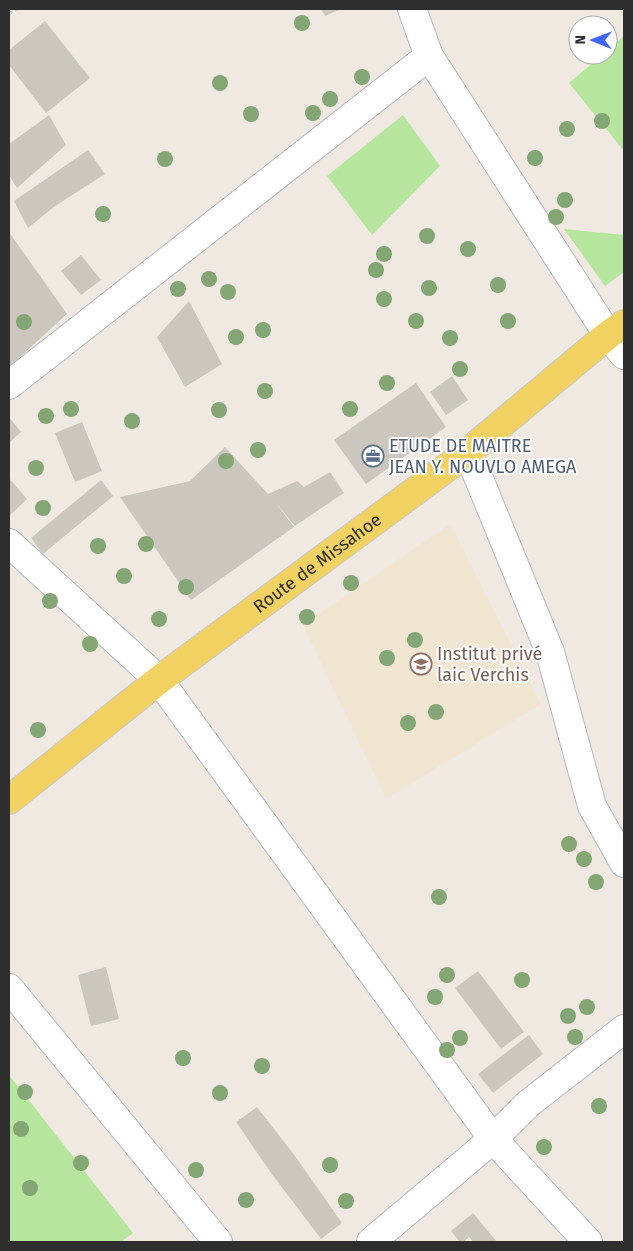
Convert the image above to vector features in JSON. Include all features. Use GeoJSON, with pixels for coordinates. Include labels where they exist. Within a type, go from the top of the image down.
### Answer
{"type":"FeatureCollection","features":[{"type":"Feature","properties":{"kind":"main road","name":"Route de Missahoe"},"geometry":{"type":"LineString","coordinates":[[9,800],[159,680],[619,338]]}},
{"type":"Feature","properties":{"kind":"street"},"geometry":{"type":"LineString","coordinates":[[412,9],[429,56],[619,338]]}},
{"type":"Feature","properties":{"kind":"street"},"geometry":{"type":"LineString","coordinates":[[9,385],[429,56]]}},
{"type":"Feature","properties":{"kind":"street"},"geometry":{"type":"LineString","coordinates":[[468,452],[550,652],[592,806],[624,863]]}},
{"type":"Feature","properties":{"kind":"street"},"geometry":{"type":"LineString","coordinates":[[9,544],[159,680],[493,1139],[588,1242]]}},
{"type":"Feature","properties":{"kind":"street"},"geometry":{"type":"LineString","coordinates":[[9,988],[218,1242]]}},
{"type":"Feature","properties":{"kind":"street"},"geometry":{"type":"LineString","coordinates":[[371,1242],[493,1139],[528,1104],[624,1029]]}},
{"type":"Feature","properties":{"kind":"path"},"geometry":{"type":"LineString","coordinates":[[9,14],[16,9]]}},
{"type":"Feature","properties":{"kind":"shaded area","name":"Institut privé laic Verchis"},"geometry":{"type":"Polygon","coordinates":[[[450,524],[541,704],[386,799],[303,625],[450,524]]]}},
{"type":"Feature","properties":{"kind":"green space"},"geometry":{"type":"Polygon","coordinates":[[[624,36],[624,151],[569,83],[590,65],[618,65],[618,41],[624,36]]]}},
{"type":"Feature","properties":{"kind":"green space"},"geometry":{"type":"Polygon","coordinates":[[[403,115],[440,166],[372,235],[327,176],[403,115]]]}},
{"type":"Feature","properties":{"kind":"green space"},"geometry":{"type":"Polygon","coordinates":[[[564,229],[624,235],[624,272],[605,286],[564,229]]]}},
{"type":"Feature","properties":{"kind":"green space"},"geometry":{"type":"Polygon","coordinates":[[[9,1075],[133,1233],[121,1242],[9,1242],[9,1075]]]}},
{"type":"Feature","properties":{"kind":"building"},"geometry":{"type":"Polygon","coordinates":[[[321,9],[341,9],[325,16],[321,9]]]}},
{"type":"Feature","properties":{"kind":"building"},"geometry":{"type":"Polygon","coordinates":[[[45,21],[90,78],[46,113],[9,65],[9,50],[45,21]]]}},
{"type":"Feature","properties":{"kind":"building"},"geometry":{"type":"Polygon","coordinates":[[[49,115],[66,145],[17,188],[9,175],[9,144],[49,115]]]}},
{"type":"Feature","properties":{"kind":"building"},"geometry":{"type":"Polygon","coordinates":[[[88,150],[105,174],[55,206],[28,228],[14,201],[88,150]]]}},
{"type":"Feature","properties":{"kind":"building"},"geometry":{"type":"Polygon","coordinates":[[[9,232],[67,314],[9,367],[9,232]]]}},
{"type":"Feature","properties":{"kind":"building"},"geometry":{"type":"Polygon","coordinates":[[[81,255],[101,280],[81,295],[61,271],[81,255]]]}},
{"type":"Feature","properties":{"kind":"building"},"geometry":{"type":"Polygon","coordinates":[[[189,301],[222,364],[185,387],[157,337],[189,301]]]}},
{"type":"Feature","properties":{"kind":"building"},"geometry":{"type":"Polygon","coordinates":[[[452,376],[468,400],[446,415],[430,392],[452,376]]]}},
{"type":"Feature","properties":{"kind":"building"},"geometry":{"type":"Polygon","coordinates":[[[416,383],[446,427],[366,484],[334,440],[416,383]]]}},
{"type":"Feature","properties":{"kind":"building"},"geometry":{"type":"Polygon","coordinates":[[[9,417],[21,432],[9,443],[9,417]]]}},
{"type":"Feature","properties":{"kind":"building"},"geometry":{"type":"Polygon","coordinates":[[[82,422],[102,471],[75,482],[55,433],[82,422]]]}},
{"type":"Feature","properties":{"kind":"building"},"geometry":{"type":"Polygon","coordinates":[[[225,447],[268,494],[297,481],[304,487],[330,472],[344,493],[295,526],[276,503],[294,527],[191,600],[120,497],[190,481],[225,447]]]}},
{"type":"Feature","properties":{"kind":"building"},"geometry":{"type":"Polygon","coordinates":[[[9,478],[27,499],[9,516],[9,478]]]}},
{"type":"Feature","properties":{"kind":"building"},"geometry":{"type":"Polygon","coordinates":[[[101,480],[113,496],[43,554],[31,538],[101,480]]]}},
{"type":"Feature","properties":{"kind":"building"},"geometry":{"type":"Polygon","coordinates":[[[106,967],[119,1019],[91,1026],[78,975],[106,967]]]}},
{"type":"Feature","properties":{"kind":"building"},"geometry":{"type":"Polygon","coordinates":[[[478,971],[524,1032],[501,1049],[455,988],[478,971]]]}},
{"type":"Feature","properties":{"kind":"building"},"geometry":{"type":"Polygon","coordinates":[[[529,1035],[543,1054],[493,1093],[478,1074],[529,1035]]]}},
{"type":"Feature","properties":{"kind":"building"},"geometry":{"type":"Polygon","coordinates":[[[257,1107],[295,1156],[342,1223],[321,1239],[271,1173],[236,1122],[257,1107]]]}},
{"type":"Feature","properties":{"kind":"building"},"geometry":{"type":"Polygon","coordinates":[[[473,1213],[497,1242],[473,1242],[469,1237],[460,1242],[451,1231],[473,1213]]]}},
{"type":"Feature","properties":{"kind":"place","name":"ETUDE DE MAITRE JEAN Y. NOUVLO AMEGA"},"geometry":{"type":"Point","coordinates":[373,456]}},
{"type":"Feature","properties":{"kind":"place","name":"Institut privé laic Verchis"},"geometry":{"type":"Point","coordinates":[421,664]}}]}
